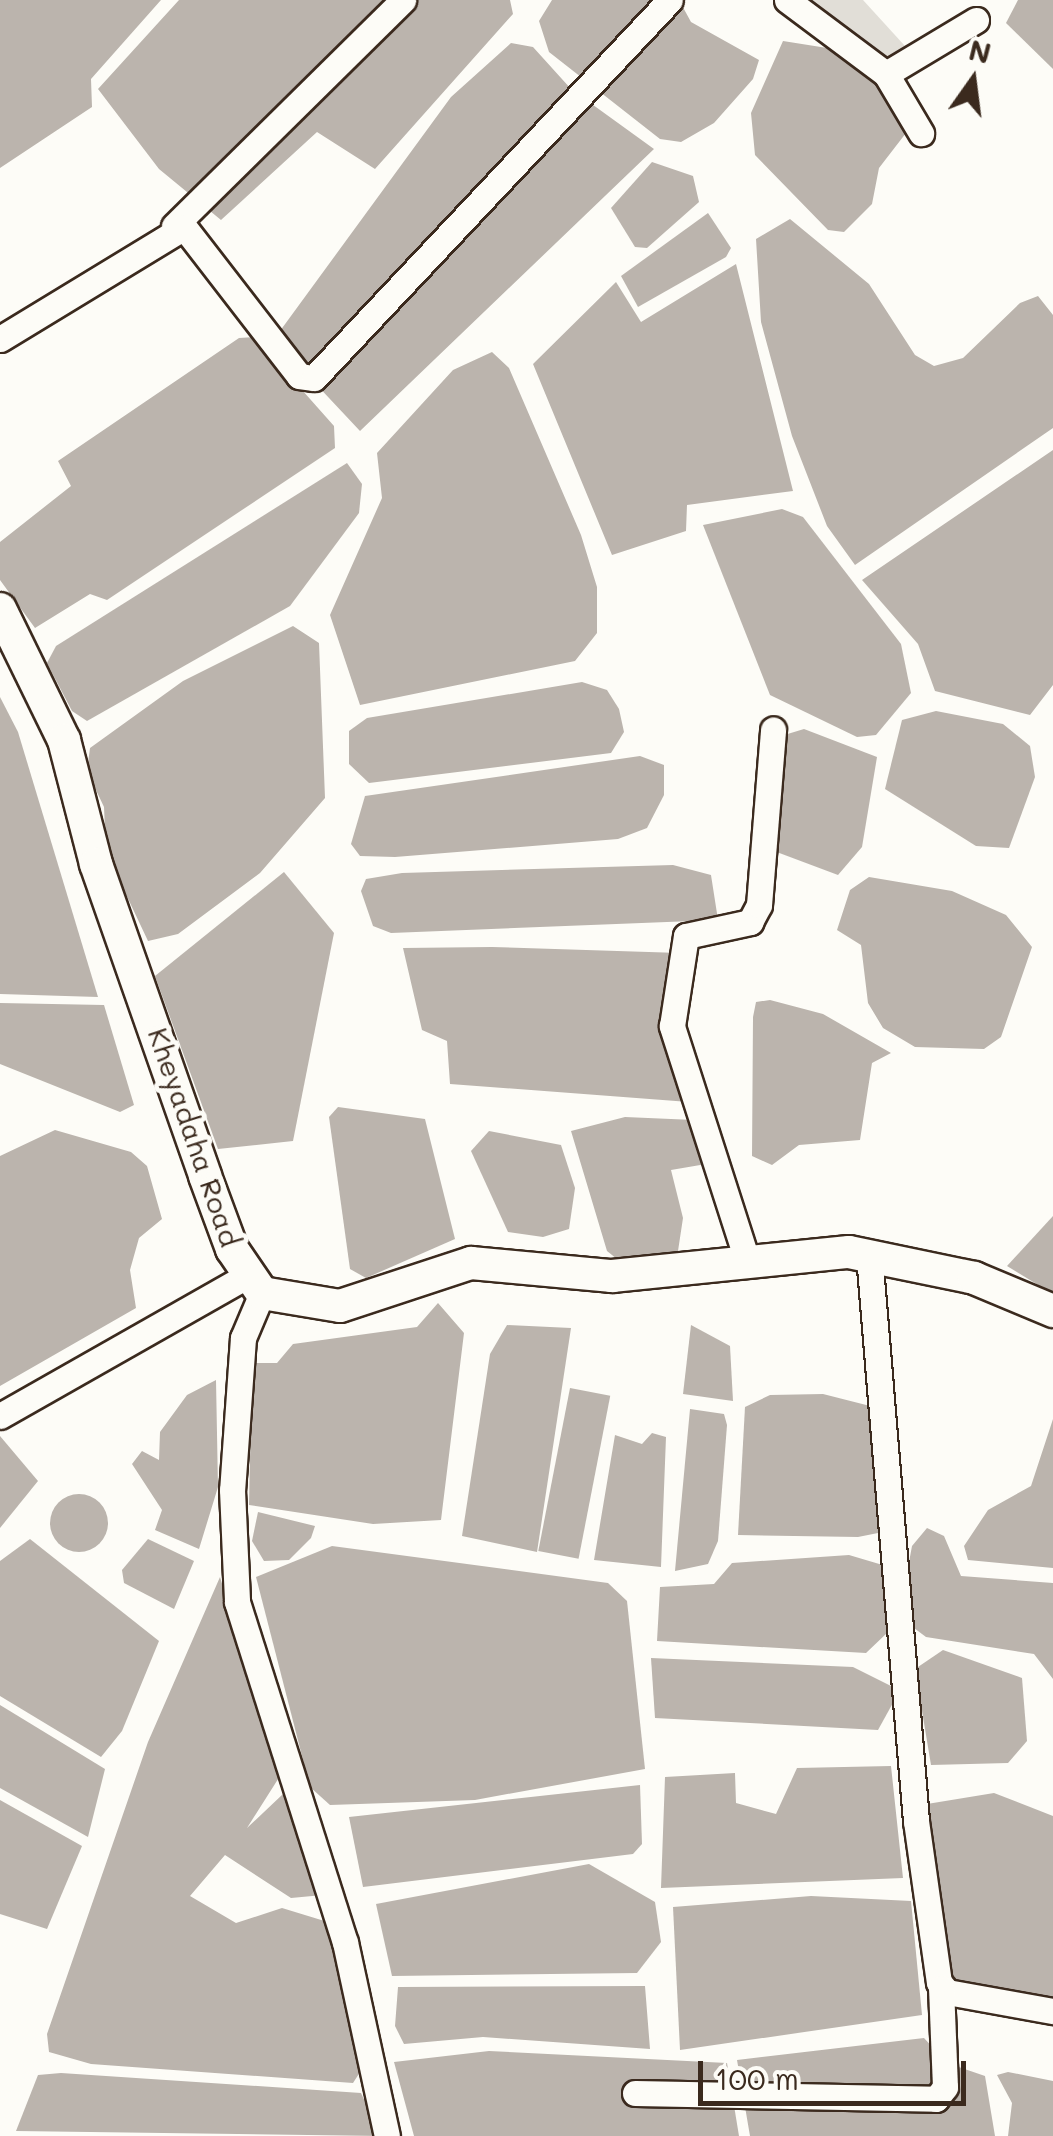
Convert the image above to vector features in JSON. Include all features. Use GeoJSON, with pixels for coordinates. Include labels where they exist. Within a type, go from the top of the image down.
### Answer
{"type":"FeatureCollection","features":[{"type":"Feature","properties":{"kind":"main road","name":"Kheyadaha Road"},"geometry":{"type":"LineString","coordinates":[[0,609],[64,740],[96,864],[243,1295]]}},
{"type":"Feature","properties":{"kind":"main road"},"geometry":{"type":"LineString","coordinates":[[243,1295],[291,1305],[340,1306],[471,1263],[596,1276],[746,1257],[869,1255],[974,1278],[1053,1312]]}},
{"type":"Feature","properties":{"kind":"street"},"geometry":{"type":"LineString","coordinates":[[0,339],[174,226],[403,0]]}},
{"type":"Feature","properties":{"kind":"street"},"geometry":{"type":"LineString","coordinates":[[174,226],[298,376],[314,378],[670,0]]}},
{"type":"Feature","properties":{"kind":"street"},"geometry":{"type":"LineString","coordinates":[[786,0],[886,74],[921,134]]}},
{"type":"Feature","properties":{"kind":"street"},"geometry":{"type":"LineString","coordinates":[[886,74],[976,20]]}},
{"type":"Feature","properties":{"kind":"street"},"geometry":{"type":"LineString","coordinates":[[746,1257],[672,1026],[686,936],[744,925],[759,905],[773,730]]}},
{"type":"Feature","properties":{"kind":"street"},"geometry":{"type":"LineString","coordinates":[[635,2094],[936,2099],[945,2088],[941,1988],[916,1821],[869,1255]]}},
{"type":"Feature","properties":{"kind":"street"},"geometry":{"type":"LineString","coordinates":[[0,1416],[243,1295],[232,1490],[237,1602],[345,1942],[387,2136]]}},
{"type":"Feature","properties":{"kind":"street"},"geometry":{"type":"LineString","coordinates":[[941,1988],[1053,2011]]}},
{"type":"Feature","properties":{"kind":"shaded area"},"geometry":{"type":"Polygon","coordinates":[[[0,0],[161,0],[91,79],[92,107],[0,168],[0,0]]]}},
{"type":"Feature","properties":{"kind":"shaded area"},"geometry":{"type":"Polygon","coordinates":[[[179,0],[510,0],[513,14],[375,169],[317,132],[221,220],[159,169],[98,89],[179,0]]]}},
{"type":"Feature","properties":{"kind":"shaded area"},"geometry":{"type":"Polygon","coordinates":[[[552,0],[679,0],[691,22],[759,60],[753,79],[714,123],[681,142],[660,139],[549,52],[539,21],[552,0]]]}},
{"type":"Feature","properties":{"kind":"shaded area"},"geometry":{"type":"Polygon","coordinates":[[[804,0],[863,0],[915,57],[886,74],[804,0]]]}},
{"type":"Feature","properties":{"kind":"shaded area"},"geometry":{"type":"Polygon","coordinates":[[[1018,0],[1053,0],[1053,69],[1006,23],[1018,0]]]}},
{"type":"Feature","properties":{"kind":"shaded area"},"geometry":{"type":"Polygon","coordinates":[[[783,41],[846,51],[894,99],[906,133],[879,168],[872,204],[844,232],[828,230],[755,155],[751,113],[783,41]]]}},
{"type":"Feature","properties":{"kind":"shaded area"},"geometry":{"type":"Polygon","coordinates":[[[511,43],[533,47],[571,89],[654,149],[360,431],[283,349],[280,331],[451,97],[511,43]]]}},
{"type":"Feature","properties":{"kind":"shaded area"},"geometry":{"type":"Polygon","coordinates":[[[652,162],[693,176],[699,202],[647,248],[635,247],[611,208],[652,162]]]}},
{"type":"Feature","properties":{"kind":"shaded area"},"geometry":{"type":"Polygon","coordinates":[[[708,213],[731,248],[726,257],[638,307],[621,276],[708,213]]]}},
{"type":"Feature","properties":{"kind":"shaded area"},"geometry":{"type":"Polygon","coordinates":[[[790,219],[869,284],[915,355],[934,366],[963,358],[1020,303],[1038,296],[1053,315],[1053,428],[855,565],[827,526],[792,436],[761,322],[756,239],[790,219]]]}},
{"type":"Feature","properties":{"kind":"shaded area"},"geometry":{"type":"Polygon","coordinates":[[[736,264],[793,491],[687,505],[686,531],[612,555],[533,364],[616,282],[641,322],[736,264]]]}},
{"type":"Feature","properties":{"kind":"shaded area"},"geometry":{"type":"Polygon","coordinates":[[[255,337],[334,426],[335,448],[107,600],[90,594],[35,628],[0,580],[0,542],[71,486],[58,461],[239,338],[255,337]]]}},
{"type":"Feature","properties":{"kind":"shaded area"},"geometry":{"type":"Polygon","coordinates":[[[492,352],[509,368],[581,535],[597,587],[597,633],[575,661],[360,705],[330,615],[382,498],[377,453],[453,370],[492,352]]]}},
{"type":"Feature","properties":{"kind":"shaded area"},"geometry":{"type":"Polygon","coordinates":[[[1053,450],[1053,685],[1030,715],[935,691],[918,644],[862,580],[1053,450]]]}},
{"type":"Feature","properties":{"kind":"shaded area"},"geometry":{"type":"Polygon","coordinates":[[[347,463],[362,484],[359,513],[290,606],[87,721],[72,711],[47,663],[56,646],[347,463]]]}},
{"type":"Feature","properties":{"kind":"shaded area"},"geometry":{"type":"Polygon","coordinates":[[[782,509],[803,517],[901,644],[911,693],[876,735],[857,737],[770,695],[703,525],[782,509]]]}},
{"type":"Feature","properties":{"kind":"shaded area"},"geometry":{"type":"Polygon","coordinates":[[[293,626],[319,643],[325,798],[260,873],[178,934],[148,941],[106,852],[104,807],[87,771],[90,748],[183,681],[293,626]]]}},
{"type":"Feature","properties":{"kind":"shaded area"},"geometry":{"type":"Polygon","coordinates":[[[582,682],[607,690],[619,709],[624,732],[611,753],[369,783],[349,764],[349,731],[367,718],[582,682]]]}},
{"type":"Feature","properties":{"kind":"shaded area"},"geometry":{"type":"Polygon","coordinates":[[[0,697],[18,732],[98,997],[0,994],[0,697]]]}},
{"type":"Feature","properties":{"kind":"shaded area"},"geometry":{"type":"Polygon","coordinates":[[[936,711],[1003,724],[1030,746],[1035,777],[1009,848],[976,846],[885,789],[902,720],[936,711]]]}},
{"type":"Feature","properties":{"kind":"shaded area"},"geometry":{"type":"Polygon","coordinates":[[[804,729],[877,757],[862,847],[838,875],[766,848],[781,736],[804,729]]]}},
{"type":"Feature","properties":{"kind":"shaded area"},"geometry":{"type":"Polygon","coordinates":[[[640,756],[664,765],[664,795],[647,828],[618,839],[395,857],[360,856],[351,844],[365,796],[640,756]]]}},
{"type":"Feature","properties":{"kind":"shaded area"},"geometry":{"type":"Polygon","coordinates":[[[673,865],[711,875],[718,920],[391,933],[373,926],[361,891],[366,879],[402,873],[673,865]]]}},
{"type":"Feature","properties":{"kind":"shaded area"},"geometry":{"type":"Polygon","coordinates":[[[284,872],[334,933],[293,1141],[218,1149],[155,976],[284,872]]]}},
{"type":"Feature","properties":{"kind":"shaded area"},"geometry":{"type":"Polygon","coordinates":[[[869,877],[952,891],[1006,915],[1032,947],[1001,1037],[984,1049],[915,1047],[883,1028],[868,1003],[861,945],[837,930],[850,890],[869,877]]]}},
{"type":"Feature","properties":{"kind":"shaded area"},"geometry":{"type":"Polygon","coordinates":[[[403,948],[680,953],[664,1045],[689,1102],[450,1084],[447,1041],[422,1030],[403,948]]]}},
{"type":"Feature","properties":{"kind":"shaded area"},"geometry":{"type":"Polygon","coordinates":[[[770,1000],[823,1014],[891,1053],[872,1063],[860,1140],[799,1145],[772,1165],[752,1156],[753,1017],[756,1002],[770,1000]]]}},
{"type":"Feature","properties":{"kind":"shaded area"},"geometry":{"type":"Polygon","coordinates":[[[0,1003],[104,1005],[134,1105],[120,1112],[0,1064],[0,1003]]]}},
{"type":"Feature","properties":{"kind":"shaded area"},"geometry":{"type":"Polygon","coordinates":[[[338,1107],[425,1119],[455,1239],[366,1278],[350,1269],[329,1117],[338,1107]]]}},
{"type":"Feature","properties":{"kind":"shaded area"},"geometry":{"type":"Polygon","coordinates":[[[625,1117],[694,1120],[712,1163],[671,1170],[683,1218],[678,1251],[617,1259],[607,1251],[571,1131],[625,1117]]]}},
{"type":"Feature","properties":{"kind":"shaded area"},"geometry":{"type":"Polygon","coordinates":[[[55,1130],[131,1152],[147,1166],[162,1219],[139,1238],[130,1270],[136,1308],[0,1386],[0,1156],[55,1130]]]}},
{"type":"Feature","properties":{"kind":"shaded area"},"geometry":{"type":"Polygon","coordinates":[[[489,1131],[561,1145],[575,1188],[569,1229],[543,1237],[508,1232],[471,1151],[489,1131]]]}},
{"type":"Feature","properties":{"kind":"shaded area"},"geometry":{"type":"Polygon","coordinates":[[[1053,1216],[1053,1294],[1007,1266],[1053,1216]]]}},
{"type":"Feature","properties":{"kind":"shaded area"},"geometry":{"type":"Polygon","coordinates":[[[438,1303],[464,1333],[441,1520],[373,1524],[249,1505],[252,1363],[277,1363],[293,1344],[417,1327],[438,1303]]]}},
{"type":"Feature","properties":{"kind":"shaded area"},"geometry":{"type":"Polygon","coordinates":[[[507,1325],[571,1328],[537,1552],[462,1536],[490,1354],[507,1325]]]}},
{"type":"Feature","properties":{"kind":"shaded area"},"geometry":{"type":"Polygon","coordinates":[[[691,1325],[730,1346],[733,1401],[683,1394],[691,1325]]]}},
{"type":"Feature","properties":{"kind":"shaded area"},"geometry":{"type":"Polygon","coordinates":[[[216,1380],[218,1487],[199,1549],[155,1530],[162,1510],[132,1464],[142,1451],[159,1460],[160,1432],[187,1395],[216,1380]]]}},
{"type":"Feature","properties":{"kind":"shaded area"},"geometry":{"type":"Polygon","coordinates":[[[570,1388],[610,1396],[579,1559],[538,1551],[570,1388]]]}},
{"type":"Feature","properties":{"kind":"shaded area"},"geometry":{"type":"Polygon","coordinates":[[[823,1394],[878,1408],[886,1519],[878,1533],[858,1537],[738,1535],[745,1407],[770,1395],[823,1394]]]}},
{"type":"Feature","properties":{"kind":"shaded area"},"geometry":{"type":"Polygon","coordinates":[[[690,1409],[724,1414],[727,1425],[718,1541],[708,1564],[675,1571],[690,1409]]]}},
{"type":"Feature","properties":{"kind":"shaded area"},"geometry":{"type":"Polygon","coordinates":[[[1053,1419],[1053,1568],[968,1560],[964,1546],[988,1510],[1031,1486],[1053,1419]]]}},
{"type":"Feature","properties":{"kind":"shaded area"},"geometry":{"type":"Polygon","coordinates":[[[652,1433],[666,1437],[661,1567],[594,1560],[615,1435],[642,1444],[652,1433]]]}},
{"type":"Feature","properties":{"kind":"shaded area"},"geometry":{"type":"Polygon","coordinates":[[[0,1436],[38,1481],[0,1528],[0,1436]]]}},
{"type":"Feature","properties":{"kind":"shaded area"},"geometry":{"type":"Polygon","coordinates":[[[79,1494],[100,1502],[108,1523],[100,1544],[79,1552],[58,1544],[50,1523],[58,1502],[79,1494]]]}},
{"type":"Feature","properties":{"kind":"shaded area"},"geometry":{"type":"Polygon","coordinates":[[[258,1512],[315,1526],[311,1538],[289,1560],[264,1561],[252,1541],[258,1512]]]}},
{"type":"Feature","properties":{"kind":"shaded area"},"geometry":{"type":"Polygon","coordinates":[[[927,1528],[944,1536],[961,1576],[1053,1583],[1053,1679],[1034,1654],[926,1637],[910,1625],[902,1600],[912,1546],[927,1528]]]}},
{"type":"Feature","properties":{"kind":"shaded area"},"geometry":{"type":"Polygon","coordinates":[[[30,1539],[159,1641],[122,1731],[101,1757],[0,1696],[0,1561],[30,1539]]]}},
{"type":"Feature","properties":{"kind":"shaded area"},"geometry":{"type":"Polygon","coordinates":[[[148,1539],[194,1561],[174,1609],[124,1583],[122,1570],[148,1539]]]}},
{"type":"Feature","properties":{"kind":"shaded area"},"geometry":{"type":"Polygon","coordinates":[[[332,1546],[608,1583],[627,1601],[645,1769],[475,1800],[330,1805],[310,1787],[256,1577],[332,1546]]]}},
{"type":"Feature","properties":{"kind":"shaded area"},"geometry":{"type":"Polygon","coordinates":[[[849,1555],[886,1566],[887,1633],[866,1653],[657,1641],[660,1587],[714,1584],[732,1563],[849,1555]]]}},
{"type":"Feature","properties":{"kind":"shaded area"},"geometry":{"type":"Polygon","coordinates":[[[220,1577],[280,1776],[247,1828],[283,1794],[323,1895],[291,1898],[225,1855],[190,1896],[236,1923],[282,1908],[331,1923],[364,2066],[353,2083],[91,2064],[49,2052],[47,2034],[148,1742],[220,1577]]]}},
{"type":"Feature","properties":{"kind":"shaded area"},"geometry":{"type":"Polygon","coordinates":[[[943,1650],[1022,1678],[1027,1741],[1008,1763],[931,1765],[915,1669],[943,1650]]]}},
{"type":"Feature","properties":{"kind":"shaded area"},"geometry":{"type":"Polygon","coordinates":[[[651,1658],[853,1667],[893,1687],[894,1701],[878,1730],[655,1718],[651,1658]]]}},
{"type":"Feature","properties":{"kind":"shaded area"},"geometry":{"type":"Polygon","coordinates":[[[0,1705],[105,1769],[88,1837],[0,1788],[0,1705]]]}},
{"type":"Feature","properties":{"kind":"shaded area"},"geometry":{"type":"Polygon","coordinates":[[[891,1766],[903,1878],[661,1888],[665,1777],[735,1773],[736,1803],[776,1814],[797,1768],[891,1766]]]}},
{"type":"Feature","properties":{"kind":"shaded area"},"geometry":{"type":"Polygon","coordinates":[[[640,1785],[642,1844],[633,1854],[363,1887],[349,1817],[640,1785]]]}},
{"type":"Feature","properties":{"kind":"shaded area"},"geometry":{"type":"Polygon","coordinates":[[[994,1793],[1053,1816],[1053,2000],[949,1983],[927,1804],[994,1793]]]}},
{"type":"Feature","properties":{"kind":"shaded area"},"geometry":{"type":"Polygon","coordinates":[[[0,1800],[82,1846],[47,1929],[0,1914],[0,1800]]]}},
{"type":"Feature","properties":{"kind":"shaded area"},"geometry":{"type":"Polygon","coordinates":[[[589,1864],[655,1902],[661,1942],[637,1973],[392,1976],[376,1904],[589,1864]]]}},
{"type":"Feature","properties":{"kind":"shaded area"},"geometry":{"type":"Polygon","coordinates":[[[811,1896],[911,1901],[922,2015],[680,2050],[673,1907],[811,1896]]]}},
{"type":"Feature","properties":{"kind":"shaded area"},"geometry":{"type":"Polygon","coordinates":[[[645,1986],[650,2049],[483,2037],[404,2044],[395,2026],[398,1987],[645,1986]]]}},
{"type":"Feature","properties":{"kind":"shaded area"},"geometry":{"type":"Polygon","coordinates":[[[924,2038],[947,2063],[985,2076],[995,2136],[750,2136],[737,2060],[924,2038]]]}},
{"type":"Feature","properties":{"kind":"shaded area"},"geometry":{"type":"Polygon","coordinates":[[[489,2051],[727,2063],[739,2136],[414,2136],[394,2062],[489,2051]]]}},
{"type":"Feature","properties":{"kind":"shaded area"},"geometry":{"type":"Polygon","coordinates":[[[1008,2072],[1053,2081],[1053,2136],[1008,2136],[1012,2103],[997,2075],[1008,2072]]]}},
{"type":"Feature","properties":{"kind":"shaded area"},"geometry":{"type":"Polygon","coordinates":[[[61,2073],[361,2093],[381,2136],[16,2131],[38,2075],[61,2073]]]}}]}
